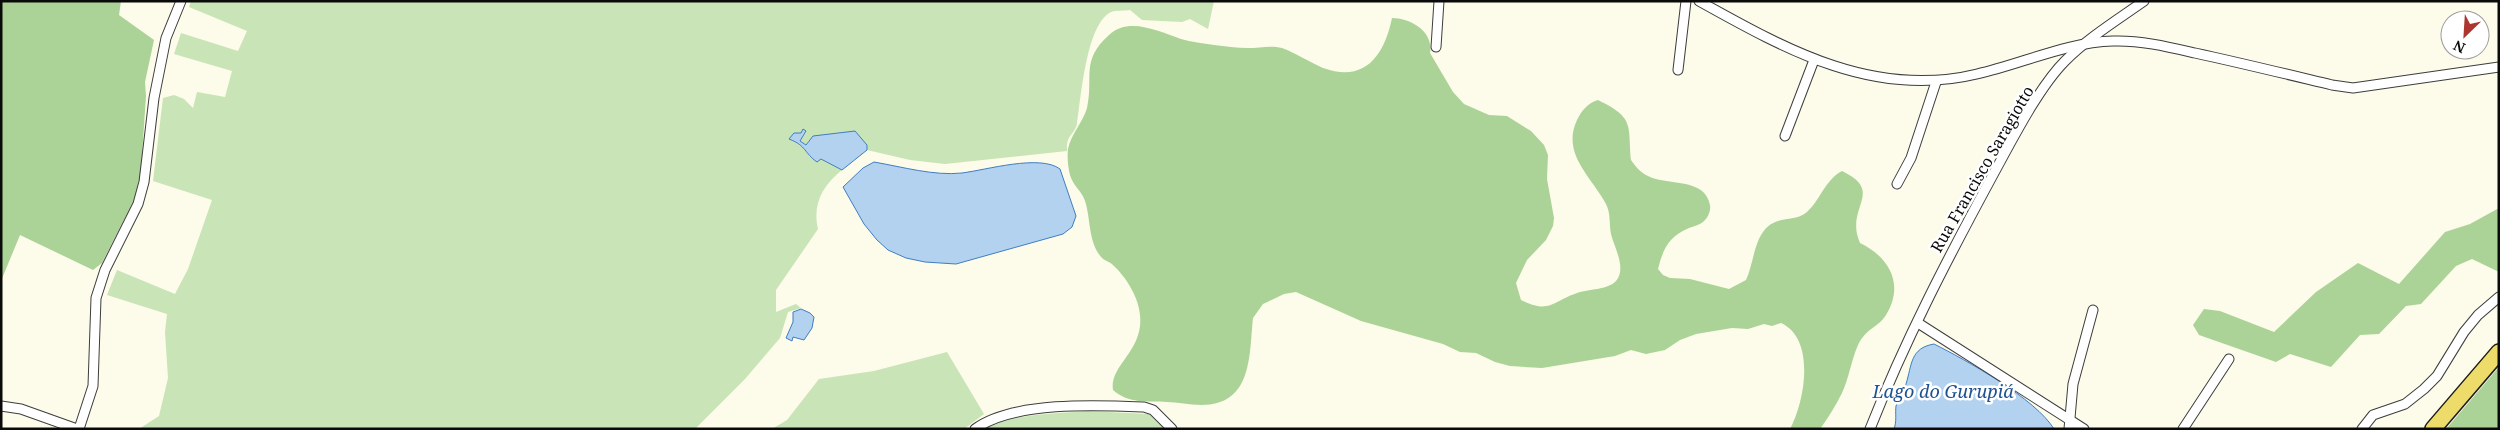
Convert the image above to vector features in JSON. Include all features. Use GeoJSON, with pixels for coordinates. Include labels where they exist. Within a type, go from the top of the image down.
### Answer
{"type":"FeatureCollection","features":[{"type":"Feature","properties":{"kind":"main road"},"geometry":{"type":"LineString","coordinates":[[2433,429],[2499,352]]}},
{"type":"Feature","properties":{"kind":"street"},"geometry":{"type":"LineString","coordinates":[[1,406],[21,409],[78,429],[93,386],[96,298],[105,270],[128,225],[142,189],[147,166],[154,98],[166,38],[181,1]]}},
{"type":"Feature","properties":{"kind":"street"},"geometry":{"type":"LineString","coordinates":[[1436,47],[1439,1]]}},
{"type":"Feature","properties":{"kind":"street"},"geometry":{"type":"LineString","coordinates":[[1678,70],[1686,1]]}},
{"type":"Feature","properties":{"kind":"street"},"geometry":{"type":"LineString","coordinates":[[1699,1],[1814,60],[1881,79],[1936,82],[1994,70],[2085,44],[2113,41],[2173,48],[2332,86],[2353,88],[2499,67]]}},
{"type":"Feature","properties":{"kind":"street","name":"Rua Francisco Saragiotto"},"geometry":{"type":"LineString","coordinates":[[1870,429],[1899,359],[1952,250],[2034,105],[2064,62],[2085,44],[2144,1]]}},
{"type":"Feature","properties":{"kind":"street"},"geometry":{"type":"LineString","coordinates":[[1785,136],[1814,60]]}},
{"type":"Feature","properties":{"kind":"street"},"geometry":{"type":"LineString","coordinates":[[1897,184],[1912,158],[1936,82]]}},
{"type":"Feature","properties":{"kind":"street"},"geometry":{"type":"LineString","coordinates":[[2362,429],[2373,415],[2405,404],[2424,389],[2437,376],[2464,332],[2478,315],[2499,297]]}},
{"type":"Feature","properties":{"kind":"street"},"geometry":{"type":"LineString","coordinates":[[2070,424],[2073,384],[2094,310]]}},
{"type":"Feature","properties":{"kind":"street"},"geometry":{"type":"LineString","coordinates":[[1918,323],[2070,424],[2084,429]]}},
{"type":"Feature","properties":{"kind":"street"},"geometry":{"type":"LineString","coordinates":[[2183,429],[2229,359]]}},
{"type":"Feature","properties":{"kind":"street"},"geometry":{"type":"LineString","coordinates":[[975,429],[996,417],[1009,414],[1086,405],[1144,407],[1153,410],[1172,429]]}},
{"type":"Feature","properties":{"kind":"green space"},"geometry":{"type":"Polygon","coordinates":[[[1,1],[121,1],[119,15],[154,40],[145,82],[146,96],[141,170],[135,198],[102,263],[93,270],[20,235],[1,281],[1,1]]]}},
{"type":"Feature","properties":{"kind":"green space"},"geometry":{"type":"Polygon","coordinates":[[[191,1],[1214,1],[1208,29],[1190,19],[1182,22],[1142,20],[1130,10],[1113,11],[1103,19],[1090,46],[1077,124],[1069,138],[1067,151],[945,164],[910,160],[867,150],[867,145],[809,140],[806,145],[800,141],[806,132],[793,136],[790,139],[806,149],[810,157],[821,159],[842,170],[829,182],[818,203],[818,229],[776,290],[776,312],[796,304],[801,308],[788,312],[780,338],[745,379],[695,429],[139,429],[159,416],[168,378],[165,332],[167,314],[107,295],[117,270],[175,294],[188,269],[212,200],[153,181],[163,98],[174,95],[184,99],[193,108],[197,92],[225,97],[232,71],[174,54],[181,33],[238,51],[247,31],[189,7],[191,1]]]}},
{"type":"Feature","properties":{"kind":"green space"},"geometry":{"type":"Polygon","coordinates":[[[1392,18],[1407,21],[1425,33],[1430,45],[1430,53],[1453,92],[1464,104],[1489,115],[1507,116],[1531,131],[1544,145],[1548,155],[1547,179],[1554,218],[1553,226],[1546,240],[1527,260],[1516,283],[1521,300],[1531,304],[1538,306],[1550,305],[1577,293],[1608,286],[1616,281],[1619,276],[1620,264],[1611,234],[1608,208],[1580,165],[1573,144],[1573,132],[1577,120],[1586,107],[1594,101],[1598,100],[1610,106],[1624,118],[1629,130],[1631,160],[1645,175],[1693,186],[1707,196],[1710,212],[1706,218],[1701,223],[1676,235],[1662,255],[1658,269],[1663,275],[1670,278],[1690,279],[1729,289],[1746,280],[1756,246],[1764,230],[1778,221],[1800,216],[1807,212],[1831,179],[1842,171],[1855,179],[1861,186],[1863,194],[1856,230],[1860,243],[1879,256],[1886,264],[1894,282],[1894,293],[1892,304],[1886,315],[1880,323],[1861,339],[1842,393],[1820,429],[1790,429],[1800,403],[1803,387],[1803,356],[1799,342],[1792,331],[1781,323],[1772,326],[1764,324],[1748,329],[1732,328],[1696,334],[1680,340],[1665,350],[1646,354],[1631,350],[1615,356],[1542,368],[1510,366],[1495,362],[1476,353],[1460,352],[1443,344],[1361,321],[1296,292],[1284,294],[1263,304],[1253,318],[1245,375],[1239,387],[1230,397],[1218,403],[1197,405],[1132,400],[1113,390],[1113,381],[1116,373],[1137,338],[1140,328],[1139,308],[1127,282],[1119,271],[1097,252],[1092,238],[1085,201],[1071,179],[1068,159],[1068,149],[1087,108],[1091,61],[1100,44],[1117,29],[1135,26],[1145,27],[1185,40],[1214,45],[1244,48],[1278,47],[1323,68],[1338,72],[1350,72],[1361,69],[1378,54],[1384,44],[1392,18]]]}},
{"type":"Feature","properties":{"kind":"green space"},"geometry":{"type":"Polygon","coordinates":[[[2499,208],[2499,272],[2472,259],[2456,266],[2421,304],[2406,306],[2379,334],[2360,335],[2331,367],[2290,354],[2276,362],[2199,335],[2193,325],[2204,309],[2220,311],[2274,332],[2316,292],[2358,263],[2399,284],[2445,232],[2470,224],[2499,208]]]}},
{"type":"Feature","properties":{"kind":"green space"},"geometry":{"type":"Polygon","coordinates":[[[947,352],[984,414],[964,429],[772,429],[787,420],[819,379],[874,371],[947,352]]]}},
{"type":"Feature","properties":{"kind":"green space"},"geometry":{"type":"Polygon","coordinates":[[[2499,367],[2499,429],[2446,429],[2499,367]]]}},
{"type":"Feature","properties":{"kind":"green space"},"geometry":{"type":"Polygon","coordinates":[[[1088,411],[1149,414],[1165,429],[983,429],[1021,417],[1088,411]]]}},
{"type":"Feature","properties":{"kind":"water"},"geometry":{"type":"Polygon","coordinates":[[[803,129],[806,131],[800,141],[806,145],[813,136],[855,131],[867,145],[867,150],[842,170],[821,159],[817,162],[799,144],[789,139],[794,133],[801,133],[803,129]]]}},
{"type":"Feature","properties":{"kind":"water"},"geometry":{"type":"Polygon","coordinates":[[[874,162],[951,174],[1012,164],[1040,163],[1051,165],[1060,169],[1076,216],[1072,227],[1063,234],[956,264],[925,262],[906,258],[888,250],[877,240],[864,224],[843,187],[863,168],[874,162]]]}},
{"type":"Feature","properties":{"kind":"water"},"geometry":{"type":"Polygon","coordinates":[[[801,309],[814,317],[812,328],[804,340],[793,337],[792,341],[786,338],[793,322],[793,312],[801,309]]]}},
{"type":"Feature","properties":{"kind":"water","name":"Lago do Gurupiá"},"geometry":{"type":"Polygon","coordinates":[[[1934,344],[1981,370],[2017,393],[2045,417],[2054,429],[1894,429],[1896,406],[1905,387],[1913,358],[1920,349],[1934,344]]]}}]}
